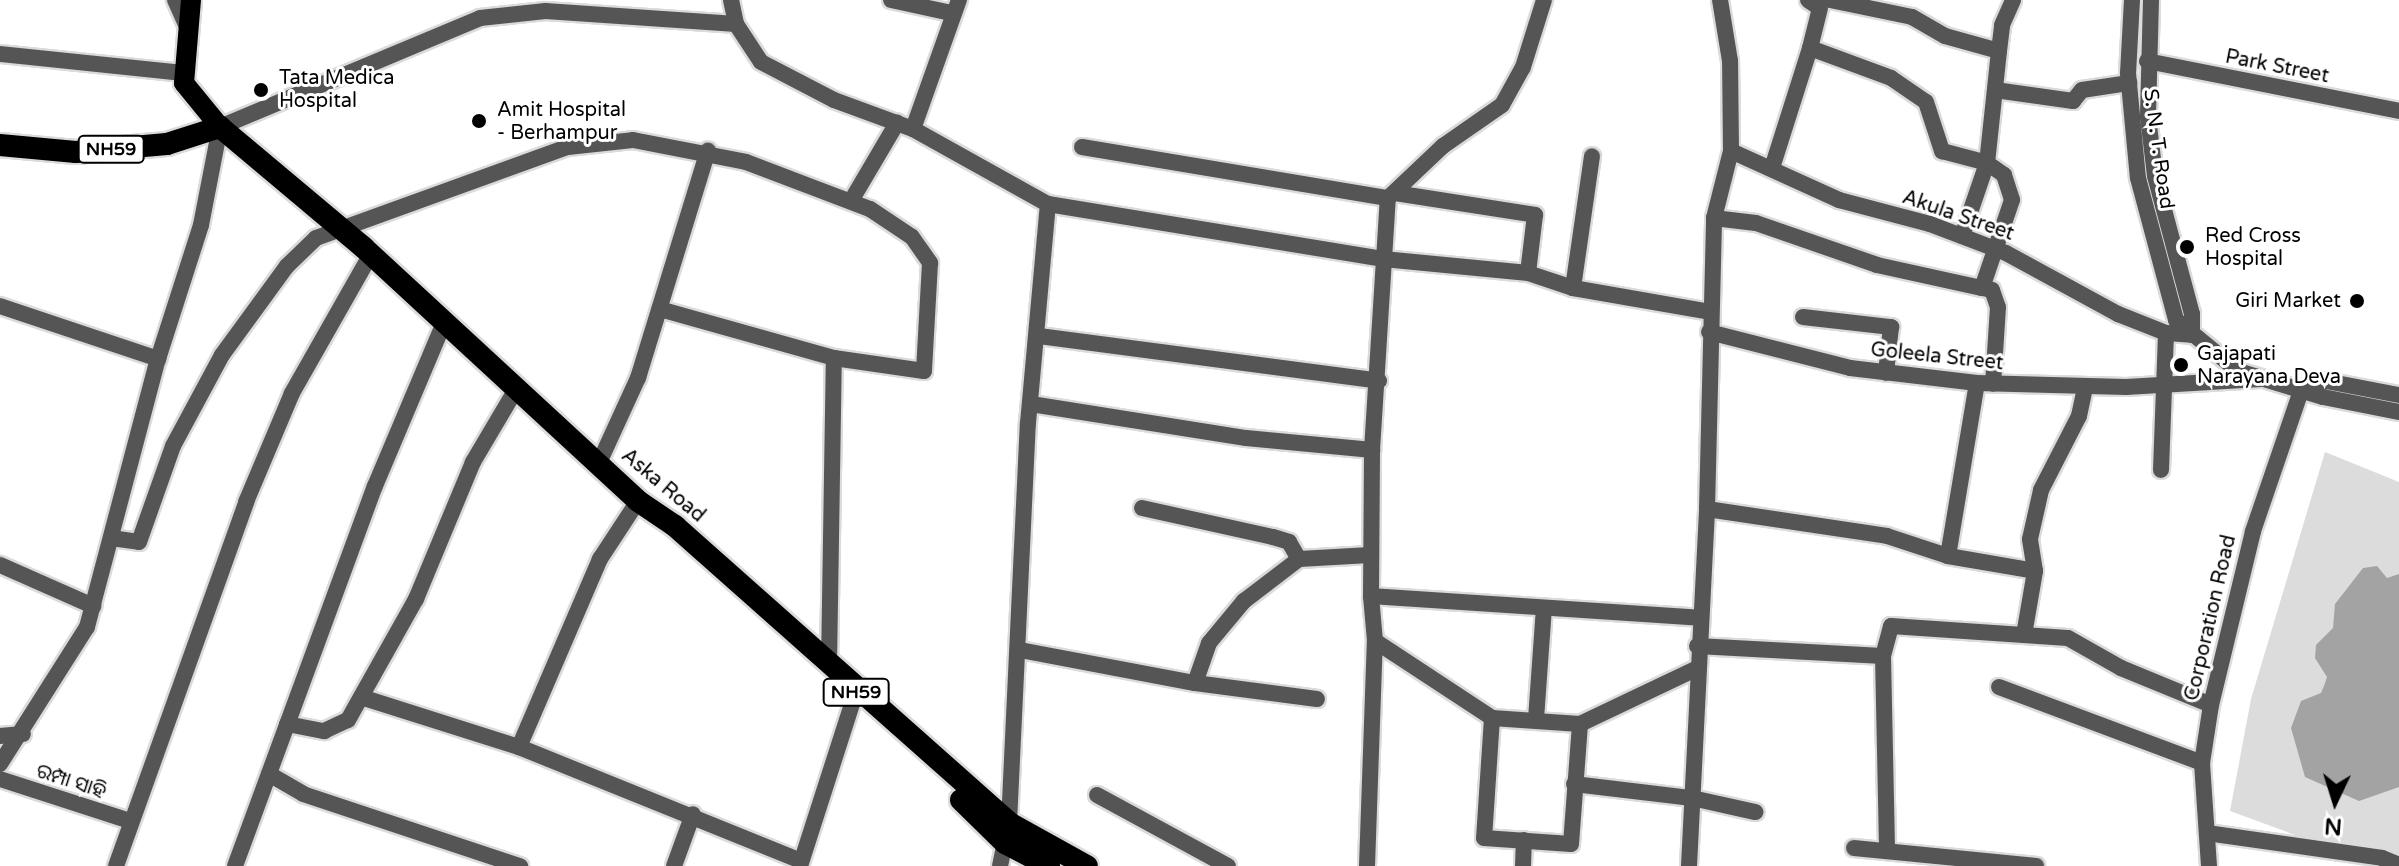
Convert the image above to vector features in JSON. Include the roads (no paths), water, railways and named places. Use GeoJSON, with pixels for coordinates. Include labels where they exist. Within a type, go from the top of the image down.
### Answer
{"type":"FeatureCollection","features":[{"type":"Feature","properties":{"kind":"highway","name":"NH59"},"geometry":{"type":"LineString","coordinates":[[0,145],[76,152],[167,144],[220,127]]}},
{"type":"Feature","properties":{"kind":"highway","name":"Aska Road"},"geometry":{"type":"LineString","coordinates":[[220,127],[445,320],[638,501],[675,526],[1007,833],[1087,866]]}},
{"type":"Feature","properties":{"kind":"highway","name":"NH59"},"geometry":{"type":"LineString","coordinates":[[638,501],[676,544],[852,704],[1049,866]]}},
{"type":"Feature","properties":{"kind":"main road"},"geometry":{"type":"LineString","coordinates":[[191,0],[186,25],[184,83],[220,127]]}},
{"type":"Feature","properties":{"kind":"street"},"geometry":{"type":"LineString","coordinates":[[175,0],[186,25]]}},
{"type":"Feature","properties":{"kind":"street"},"geometry":{"type":"LineString","coordinates":[[731,0],[736,24],[761,62],[834,100],[905,126],[1048,204],[1383,259],[1528,273],[1573,288],[1710,312]]}},
{"type":"Feature","properties":{"kind":"street"},"geometry":{"type":"LineString","coordinates":[[851,201],[905,126],[955,6],[891,0]]}},
{"type":"Feature","properties":{"kind":"street"},"geometry":{"type":"LineString","coordinates":[[1367,866],[1375,641],[1370,555],[1372,450],[1379,381],[1383,259],[1392,195],[1443,146],[1502,105],[1523,67],[1544,0]]}},
{"type":"Feature","properties":{"kind":"street"},"geometry":{"type":"LineString","coordinates":[[1689,866],[1697,646],[1707,509],[1714,218],[1731,151],[1730,61],[1720,0]]}},
{"type":"Feature","properties":{"kind":"street"},"geometry":{"type":"LineString","coordinates":[[1772,168],[1820,8],[1808,0]]}},
{"type":"Feature","properties":{"kind":"street"},"geometry":{"type":"LineString","coordinates":[[1830,0],[1912,17],[1945,36],[1999,51]]}},
{"type":"Feature","properties":{"kind":"street"},"geometry":{"type":"LineString","coordinates":[[1962,236],[1987,163],[2002,25],[2013,0]]}},
{"type":"Feature","properties":{"kind":"street","name":"S. N. T. Road"},"geometry":{"type":"LineString","coordinates":[[2132,0],[2129,83],[2138,178],[2164,291],[2176,320],[2192,335]]}},
{"type":"Feature","properties":{"kind":"street","name":"S. N. T. Road"},"geometry":{"type":"LineString","coordinates":[[2151,0],[2147,61],[2155,176],[2192,314],[2192,335]]}},
{"type":"Feature","properties":{"kind":"street"},"geometry":{"type":"LineString","coordinates":[[0,764],[23,734],[87,627],[158,359],[201,225],[220,127],[480,18],[546,11],[736,24]]}},
{"type":"Feature","properties":{"kind":"street"},"geometry":{"type":"LineString","coordinates":[[1810,48],[1891,78],[1926,102],[1942,151],[1987,163],[2004,175],[2012,200],[1982,288]]}},
{"type":"Feature","properties":{"kind":"street"},"geometry":{"type":"LineString","coordinates":[[0,54],[185,73]]}},
{"type":"Feature","properties":{"kind":"street","name":"Park Street"},"geometry":{"type":"LineString","coordinates":[[2147,61],[2399,111]]}},
{"type":"Feature","properties":{"kind":"street"},"geometry":{"type":"LineString","coordinates":[[1995,90],[2073,101],[2082,90],[2129,83]]}},
{"type":"Feature","properties":{"kind":"street"},"geometry":{"type":"LineString","coordinates":[[111,538],[139,542],[173,446],[222,355],[287,266],[316,238],[568,147],[633,140],[708,151],[851,201],[912,237],[930,263],[930,316],[924,371],[834,358],[660,309]]}},
{"type":"Feature","properties":{"kind":"street"},"geometry":{"type":"LineString","coordinates":[[1082,147],[1535,215],[1528,273]]}},
{"type":"Feature","properties":{"kind":"street"},"geometry":{"type":"LineString","coordinates":[[599,463],[638,378],[708,151]]}},
{"type":"Feature","properties":{"kind":"street","name":"Akula Street"},"geometry":{"type":"LineString","coordinates":[[1731,151],[1839,200],[1962,236],[1994,249],[2166,333]]}},
{"type":"Feature","properties":{"kind":"street"},"geometry":{"type":"LineString","coordinates":[[1573,288],[1592,156]]}},
{"type":"Feature","properties":{"kind":"street"},"geometry":{"type":"LineString","coordinates":[[1000,866],[1007,833],[1020,650],[1031,404],[1048,204]]}},
{"type":"Feature","properties":{"kind":"street"},"geometry":{"type":"LineString","coordinates":[[1714,218],[1756,223],[1877,265],[1992,290],[1998,307],[1985,384],[1948,556]]}},
{"type":"Feature","properties":{"kind":"street"},"geometry":{"type":"LineString","coordinates":[[118,865],[130,821],[275,434],[315,351],[371,254]]}},
{"type":"Feature","properties":{"kind":"street"},"geometry":{"type":"LineString","coordinates":[[0,306],[158,359]]}},
{"type":"Feature","properties":{"kind":"street"},"geometry":{"type":"LineString","coordinates":[[1803,317],[1891,327],[1886,373]]}},
{"type":"Feature","properties":{"kind":"street"},"geometry":{"type":"LineString","coordinates":[[235,866],[375,486],[445,320]]}},
{"type":"Feature","properties":{"kind":"street","name":"Goleela Street"},"geometry":{"type":"LineString","coordinates":[[1709,332],[1886,373],[1985,384],[2085,387],[2263,379]]}},
{"type":"Feature","properties":{"kind":"street"},"geometry":{"type":"LineString","coordinates":[[2161,470],[2166,333],[2192,335],[2238,371],[2302,388],[2323,397],[2399,412]]}},
{"type":"Feature","properties":{"kind":"street"},"geometry":{"type":"LineString","coordinates":[[1039,336],[1379,381]]}},
{"type":"Feature","properties":{"kind":"street"},"geometry":{"type":"LineString","coordinates":[[829,666],[834,358]]}},
{"type":"Feature","properties":{"kind":"street"},"geometry":{"type":"LineString","coordinates":[[2302,388],[2326,381],[2399,395]]}},
{"type":"Feature","properties":{"kind":"street"},"geometry":{"type":"LineString","coordinates":[[287,724],[324,731],[339,727],[361,697],[416,599],[473,462],[518,386]]}},
{"type":"Feature","properties":{"kind":"street"},"geometry":{"type":"LineString","coordinates":[[2024,635],[2035,571],[2030,539],[2041,490],[2079,416],[2085,387]]}},
{"type":"Feature","properties":{"kind":"street","name":"Corporation Road"},"geometry":{"type":"LineString","coordinates":[[2209,866],[2202,763],[2211,705],[2253,531],[2302,388]]}},
{"type":"Feature","properties":{"kind":"street"},"geometry":{"type":"LineString","coordinates":[[1031,404],[1246,438],[1372,450]]}},
{"type":"Feature","properties":{"kind":"street"},"geometry":{"type":"LineString","coordinates":[[519,747],[600,559],[638,501]]}},
{"type":"Feature","properties":{"kind":"street"},"geometry":{"type":"LineString","coordinates":[[1142,508],[1289,542],[1299,559]]}},
{"type":"Feature","properties":{"kind":"street"},"geometry":{"type":"LineString","coordinates":[[1707,509],[1874,533],[1948,556],[2035,571]]}},
{"type":"Feature","properties":{"kind":"street"},"geometry":{"type":"LineString","coordinates":[[1195,683],[1209,643],[1244,601],[1299,559],[1370,555]]}},
{"type":"Feature","properties":{"kind":"street"},"geometry":{"type":"LineString","coordinates":[[0,565],[93,606]]}},
{"type":"Feature","properties":{"kind":"street"},"geometry":{"type":"LineString","coordinates":[[1371,596],[1699,618]]}},
{"type":"Feature","properties":{"kind":"street"},"geometry":{"type":"LineString","coordinates":[[1536,719],[1544,608]]}},
{"type":"Feature","properties":{"kind":"street"},"geometry":{"type":"LineString","coordinates":[[1887,851],[1883,656],[1891,626],[2068,638],[2121,668],[2211,705]]}},
{"type":"Feature","properties":{"kind":"street"},"geometry":{"type":"LineString","coordinates":[[1375,641],[1492,718],[1580,724],[1696,669]]}},
{"type":"Feature","properties":{"kind":"street"},"geometry":{"type":"LineString","coordinates":[[1697,646],[1883,656]]}},
{"type":"Feature","properties":{"kind":"street"},"geometry":{"type":"LineString","coordinates":[[1020,650],[1195,683],[1317,699]]}},
{"type":"Feature","properties":{"kind":"street"},"geometry":{"type":"LineString","coordinates":[[1999,687],[2202,763]]}},
{"type":"Feature","properties":{"kind":"street"},"geometry":{"type":"LineString","coordinates":[[361,697],[519,747],[693,814],[801,864],[819,820],[852,704]]}},
{"type":"Feature","properties":{"kind":"street"},"geometry":{"type":"LineString","coordinates":[[1492,718],[1484,838],[1571,844],[1580,724]]}},
{"type":"Feature","properties":{"kind":"street"},"geometry":{"type":"LineString","coordinates":[[0,736],[23,734]]}},
{"type":"Feature","properties":{"kind":"street"},"geometry":{"type":"LineString","coordinates":[[269,774],[303,794],[520,866]]}},
{"type":"Feature","properties":{"kind":"street","name":"ରମ୍ପା ସାହି"},"geometry":{"type":"LineString","coordinates":[[0,779],[130,821]]}},
{"type":"Feature","properties":{"kind":"street"},"geometry":{"type":"LineString","coordinates":[[1574,784],[1692,798],[1755,812]]}},
{"type":"Feature","properties":{"kind":"street"},"geometry":{"type":"LineString","coordinates":[[1097,795],[1228,866]]}},
{"type":"Feature","properties":{"kind":"street"},"geometry":{"type":"LineString","coordinates":[[674,866],[693,814]]}},
{"type":"Feature","properties":{"kind":"street"},"geometry":{"type":"LineString","coordinates":[[2207,833],[2382,858],[2399,865]]}},
{"type":"Feature","properties":{"kind":"street"},"geometry":{"type":"LineString","coordinates":[[1523,866],[1524,840]]}},
{"type":"Feature","properties":{"kind":"street"},"geometry":{"type":"LineString","coordinates":[[1854,848],[2036,866]]}},
{"type":"Feature","properties":{"kind":"place","name":"Tata Medica Hospital"},"geometry":{"type":"Point","coordinates":[261,90]}},
{"type":"Feature","properties":{"kind":"place","name":"Amit Hospital - Berhampur"},"geometry":{"type":"Point","coordinates":[479,121]}},
{"type":"Feature","properties":{"kind":"place","name":"Red Cross Hospital"},"geometry":{"type":"Point","coordinates":[2187,247]}},
{"type":"Feature","properties":{"kind":"place","name":"Giri Market"},"geometry":{"type":"Point","coordinates":[2357,301]}},
{"type":"Feature","properties":{"kind":"place","name":"Gajapati Narayana Deva"},"geometry":{"type":"Point","coordinates":[2181,365]}}]}
